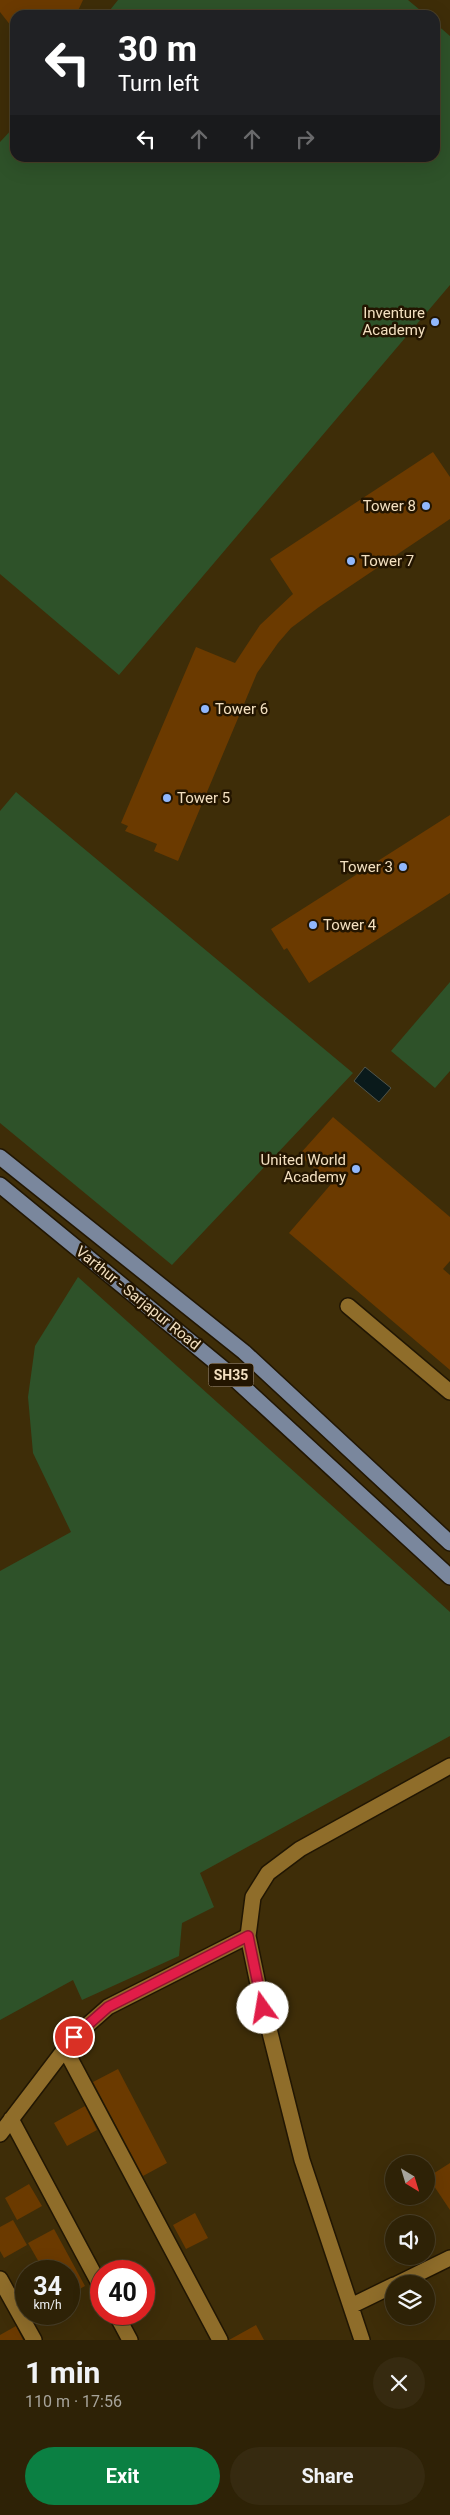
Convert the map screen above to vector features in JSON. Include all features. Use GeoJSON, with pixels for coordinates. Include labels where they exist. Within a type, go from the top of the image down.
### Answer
{"type":"FeatureCollection","features":[{"type":"Feature","properties":{"kind":"main road","name":"Varthur - Sarjapur Road"},"geometry":{"type":"LineString","coordinates":[[0,1157],[244,1352],[450,1543]]}},
{"type":"Feature","properties":{"kind":"main road","name":"Varthur - Sarjapur Road"},"geometry":{"type":"LineString","coordinates":[[0,1185],[225,1370],[450,1577]]}},
{"type":"Feature","properties":{"kind":"street"},"geometry":{"type":"LineString","coordinates":[[348,1306],[450,1392]]}},
{"type":"Feature","properties":{"kind":"street"},"geometry":{"type":"LineString","coordinates":[[362,2340],[302,2160],[259,1989],[248,1936],[253,1897],[268,1873],[300,1849],[450,1766]]}},
{"type":"Feature","properties":{"kind":"street"},"geometry":{"type":"LineString","coordinates":[[0,2134],[74,2037],[108,2007],[248,1936]]}},
{"type":"Feature","properties":{"kind":"street"},"geometry":{"type":"LineString","coordinates":[[65,2049],[217,2336]]}},
{"type":"Feature","properties":{"kind":"street"},"geometry":{"type":"LineString","coordinates":[[11,2120],[90,2267]]}},
{"type":"Feature","properties":{"kind":"street"},"geometry":{"type":"LineString","coordinates":[[415,2275],[450,2258]]}},
{"type":"Feature","properties":{"kind":"street"},"geometry":{"type":"LineString","coordinates":[[0,2279],[34,2340]]}},
{"type":"Feature","properties":{"kind":"street"},"geometry":{"type":"LineString","coordinates":[[351,2306],[385,2290]]}},
{"type":"Feature","properties":{"kind":"street"},"geometry":{"type":"LineString","coordinates":[[122,2325],[130,2340]]}},
{"type":"Feature","properties":{"kind":"green space"},"geometry":{"type":"Polygon","coordinates":[[[118,0],[408,0],[420,10],[110,10],[118,0]]]}},
{"type":"Feature","properties":{"kind":"green space"},"geometry":{"type":"Polygon","coordinates":[[[440,27],[450,36],[450,285],[119,675],[0,574],[0,142],[10,131],[10,162],[440,162],[440,27]]]}},
{"type":"Feature","properties":{"kind":"green space"},"geometry":{"type":"Polygon","coordinates":[[[16,792],[353,1073],[172,1265],[0,1123],[0,811],[16,792]]]}},
{"type":"Feature","properties":{"kind":"green space"},"geometry":{"type":"Polygon","coordinates":[[[450,982],[450,1071],[435,1088],[391,1051],[450,982]]]}},
{"type":"Feature","properties":{"kind":"green space"},"geometry":{"type":"Polygon","coordinates":[[[78,1277],[450,1612],[450,1736],[200,1873],[214,1907],[182,1923],[179,1956],[82,2000],[73,1980],[0,2020],[0,1571],[71,1532],[33,1453],[28,1397],[35,1346],[78,1277]]]}},
{"type":"Feature","properties":{"kind":"shaded area"},"geometry":{"type":"Polygon","coordinates":[[[365,1067],[391,1088],[379,1102],[354,1081],[365,1067]]]}},
{"type":"Feature","properties":{"kind":"building"},"geometry":{"type":"Polygon","coordinates":[[[0,0],[83,0],[78,10],[10,10],[10,25],[0,12],[0,0]]]}},
{"type":"Feature","properties":{"kind":"building"},"geometry":{"type":"Polygon","coordinates":[[[433,452],[450,477],[450,519],[319,607],[291,628],[278,643],[257,673],[178,861],[154,851],[157,844],[125,831],[128,826],[121,823],[196,647],[235,663],[260,625],[293,594],[270,559],[433,452]]]}},
{"type":"Feature","properties":{"kind":"building"},"geometry":{"type":"Polygon","coordinates":[[[450,815],[450,893],[309,983],[287,948],[284,950],[271,929],[450,815]]]}},
{"type":"Feature","properties":{"kind":"building"},"geometry":{"type":"Polygon","coordinates":[[[333,1117],[450,1217],[450,1261],[443,1269],[450,1275],[450,1370],[289,1233],[332,1183],[299,1155],[333,1117]]]}},
{"type":"Feature","properties":{"kind":"building"},"geometry":{"type":"Polygon","coordinates":[[[118,2069],[167,2163],[143,2176],[93,2082],[118,2069]]]}},
{"type":"Feature","properties":{"kind":"building"},"geometry":{"type":"Polygon","coordinates":[[[85,2106],[97,2130],[67,2146],[54,2123],[85,2106]]]}},
{"type":"Feature","properties":{"kind":"building"},"geometry":{"type":"Polygon","coordinates":[[[450,2163],[450,2210],[435,2188],[435,2173],[450,2163]]]}},
{"type":"Feature","properties":{"kind":"building"},"geometry":{"type":"Polygon","coordinates":[[[29,2184],[42,2206],[17,2220],[5,2198],[29,2184]]]}},
{"type":"Feature","properties":{"kind":"building"},"geometry":{"type":"Polygon","coordinates":[[[195,2213],[208,2238],[186,2249],[173,2225],[195,2213]]]}},
{"type":"Feature","properties":{"kind":"building"},"geometry":{"type":"Polygon","coordinates":[[[13,2220],[27,2245],[4,2258],[0,2251],[0,2227],[13,2220]]]}},
{"type":"Feature","properties":{"kind":"building"},"geometry":{"type":"Polygon","coordinates":[[[54,2229],[71,2260],[38,2260],[28,2243],[54,2229]]]}},
{"type":"Feature","properties":{"kind":"building"},"geometry":{"type":"Polygon","coordinates":[[[80,2277],[85,2286],[80,2289],[80,2277]]]}},
{"type":"Feature","properties":{"kind":"building"},"geometry":{"type":"Polygon","coordinates":[[[256,2325],[264,2340],[229,2340],[256,2325]]]}},
{"type":"Feature","properties":{"kind":"building"},"geometry":{"type":"Polygon","coordinates":[[[16,2326],[23,2340],[0,2340],[0,2335],[16,2326]]]}},
{"type":"Feature","properties":{"kind":"place","name":"Inventure Academy"},"geometry":{"type":"Point","coordinates":[435,322]}},
{"type":"Feature","properties":{"kind":"place","name":"Tower 8"},"geometry":{"type":"Point","coordinates":[426,506]}},
{"type":"Feature","properties":{"kind":"place","name":"Tower 7"},"geometry":{"type":"Point","coordinates":[351,561]}},
{"type":"Feature","properties":{"kind":"place","name":"Tower 6"},"geometry":{"type":"Point","coordinates":[205,709]}},
{"type":"Feature","properties":{"kind":"place","name":"Tower 5"},"geometry":{"type":"Point","coordinates":[167,798]}},
{"type":"Feature","properties":{"kind":"place","name":"Tower 3"},"geometry":{"type":"Point","coordinates":[403,867]}},
{"type":"Feature","properties":{"kind":"place","name":"Tower 4"},"geometry":{"type":"Point","coordinates":[313,925]}},
{"type":"Feature","properties":{"kind":"place","name":"United World Academy"},"geometry":{"type":"Point","coordinates":[356,1169]}},
{"type":"Feature","properties":{"kind":"route"},"geometry":{"type":"LineString","coordinates":[[74,2037],[108,2007],[248,1936],[263,2008]]}}]}
